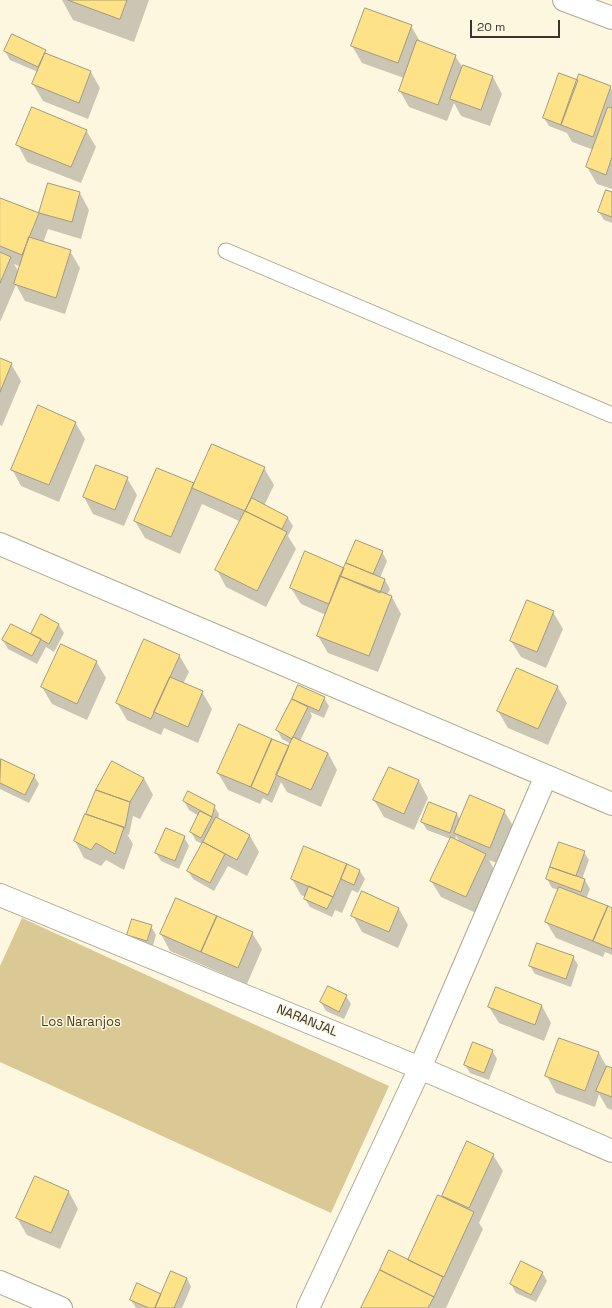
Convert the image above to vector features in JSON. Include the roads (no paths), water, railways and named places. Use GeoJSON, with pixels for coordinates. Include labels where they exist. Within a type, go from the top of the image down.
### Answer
{"type":"FeatureCollection","features":[{"type":"Feature","properties":{"kind":"street"},"geometry":{"type":"LineString","coordinates":[[564,0],[612,18]]}},
{"type":"Feature","properties":{"kind":"street"},"geometry":{"type":"LineString","coordinates":[[0,544],[612,804]]}},
{"type":"Feature","properties":{"kind":"street"},"geometry":{"type":"LineString","coordinates":[[308,1308],[420,1068],[546,776]]}},
{"type":"Feature","properties":{"kind":"street","name":"NARANJAL"},"geometry":{"type":"LineString","coordinates":[[0,895],[420,1068],[612,1152]]}},
{"type":"Feature","properties":{"kind":"street"},"geometry":{"type":"LineString","coordinates":[[0,1282],[61,1308]]}},
{"type":"Feature","properties":{"kind":"lane"},"geometry":{"type":"LineString","coordinates":[[226,251],[612,415]]}},
{"type":"Feature","properties":{"kind":"park label","name":"Los Naranjos"},"geometry":{"type":"Point","coordinates":[81,1022]}}]}
